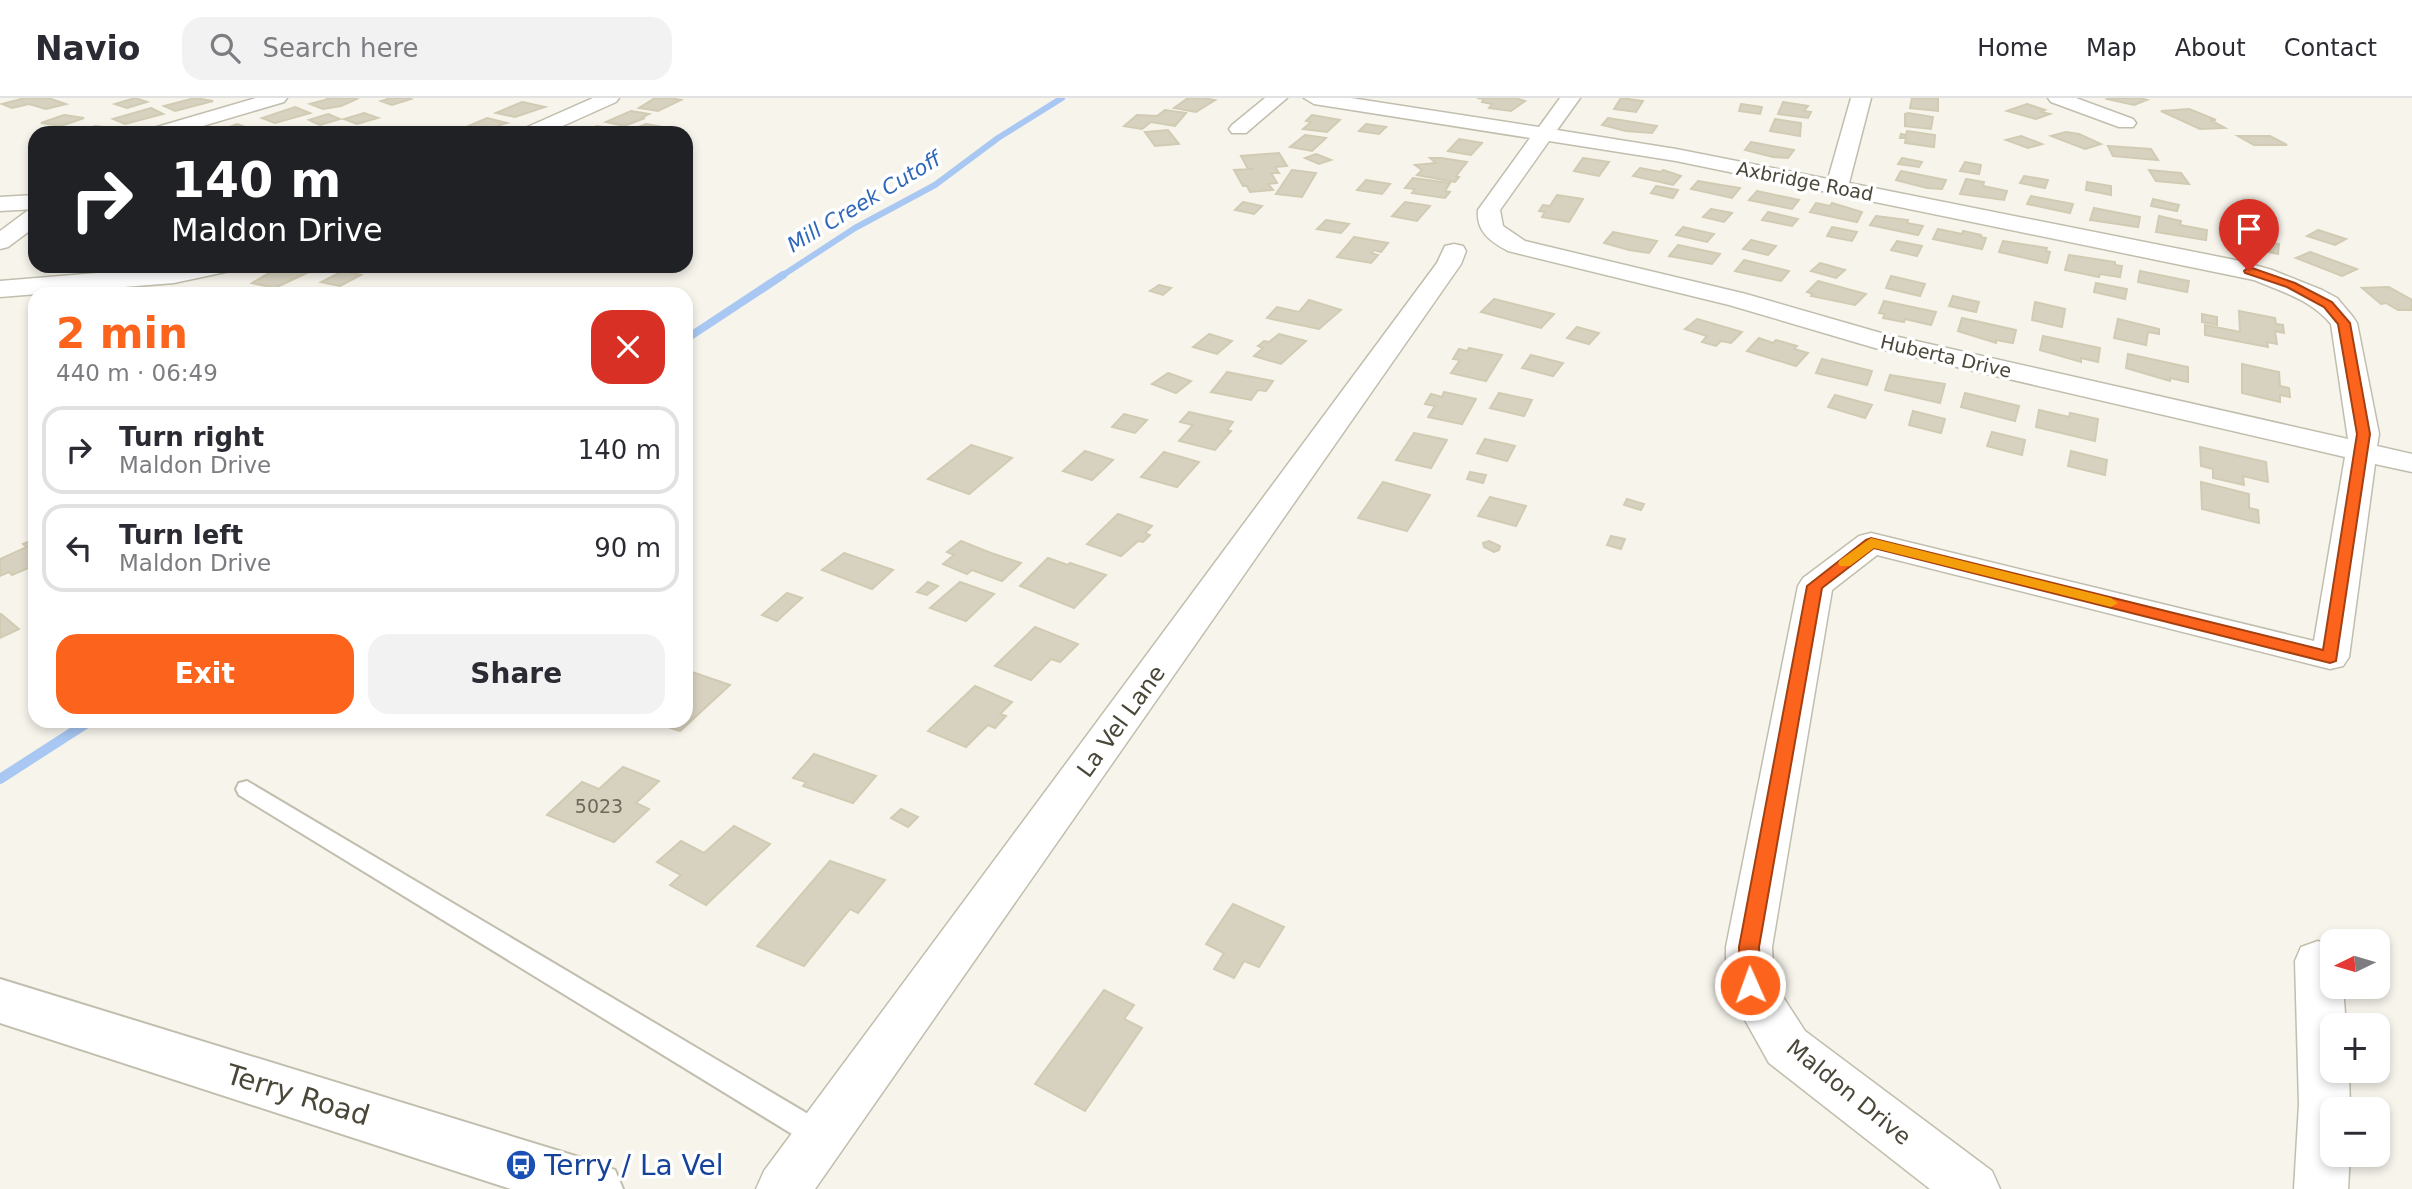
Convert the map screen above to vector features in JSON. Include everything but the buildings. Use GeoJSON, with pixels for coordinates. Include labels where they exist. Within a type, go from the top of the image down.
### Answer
{"type":"FeatureCollection","features":[{"type":"Feature","properties":{"kind":"street"},"geometry":{"type":"LineString","coordinates":[[181,126],[277,98]]}},
{"type":"Feature","properties":{"kind":"street"},"geometry":{"type":"LineString","coordinates":[[546,126],[610,98]]}},
{"type":"Feature","properties":{"kind":"street"},"geometry":{"type":"LineString","coordinates":[[1239,129],[1277,98]]}},
{"type":"Feature","properties":{"kind":"street","name":"Axbridge Road"},"geometry":{"type":"LineString","coordinates":[[1314,98],[1676,155],[2231,266],[2291,285]]}},
{"type":"Feature","properties":{"kind":"street"},"geometry":{"type":"LineString","coordinates":[[1544,133],[1570,98]]}},
{"type":"Feature","properties":{"kind":"street"},"geometry":{"type":"LineString","coordinates":[[1837,187],[1861,98]]}},
{"type":"Feature","properties":{"kind":"street"},"geometry":{"type":"LineString","coordinates":[[2058,98],[2126,122]]}},
{"type":"Feature","properties":{"kind":"street","name":"Huberta Drive"},"geometry":{"type":"LineString","coordinates":[[1544,133],[1489,210],[1490,225],[1502,238],[1541,253],[1723,296],[1875,340],[2412,463]]}},
{"type":"Feature","properties":{"kind":"street"},"geometry":{"type":"LineString","coordinates":[[0,204],[28,202]]}},
{"type":"Feature","properties":{"kind":"street"},"geometry":{"type":"LineString","coordinates":[[0,242],[28,221]]}},
{"type":"Feature","properties":{"kind":"street","name":"La Vel Lane"},"geometry":{"type":"LineString","coordinates":[[783,1189],[1336,424],[1448,264],[1454,251]]}},
{"type":"Feature","properties":{"kind":"street"},"geometry":{"type":"LineString","coordinates":[[0,289],[184,273]]}},
{"type":"Feature","properties":{"kind":"street","name":"Maldon Drive"},"geometry":{"type":"LineString","coordinates":[[1973,1189],[1787,1047],[1750,985],[1749,947],[1815,586],[1871,543],[2330,657],[2364,434],[2344,323],[2328,304],[2291,285]]}},
{"type":"Feature","properties":{"kind":"street"},"geometry":{"type":"LineString","coordinates":[[2318,961],[2324,1088],[2321,1189]]}},
{"type":"Feature","properties":{"kind":"street","name":"Terry Road"},"geometry":{"type":"LineString","coordinates":[[0,1001],[595,1189]]}},
{"type":"Feature","properties":{"kind":"lane"},"geometry":{"type":"LineString","coordinates":[[247,789],[820,1136]]}},
{"type":"Feature","properties":{"kind":"waterway","name":"Mill Creek Cutoff"},"geometry":{"type":"LineString","coordinates":[[780,277],[855,228],[935,185],[998,138],[1062,98]]}},
{"type":"Feature","properties":{"kind":"waterway","name":"Mill Creek Cutoff"},"geometry":{"type":"LineString","coordinates":[[693,334],[783,275]]}},
{"type":"Feature","properties":{"kind":"waterway","name":"Mill Creek Cutoff"},"geometry":{"type":"LineString","coordinates":[[0,779],[79,728]]}},
{"type":"Feature","properties":{"kind":"slow traffic"},"geometry":{"type":"LineString","coordinates":[[1845,563],[1871,543],[2111,603]]}},
{"type":"Feature","properties":{"kind":"place","name":"Terry / La Vel"},"geometry":{"type":"Point","coordinates":[521,1165]}},
{"type":"Feature","properties":{"kind":"route"},"geometry":{"type":"LineString","coordinates":[[1750,985],[1749,947],[1815,586],[1871,543],[2330,657],[2364,434],[2349,345],[2344,323],[2328,304],[2291,285],[2249,271]]}}]}
